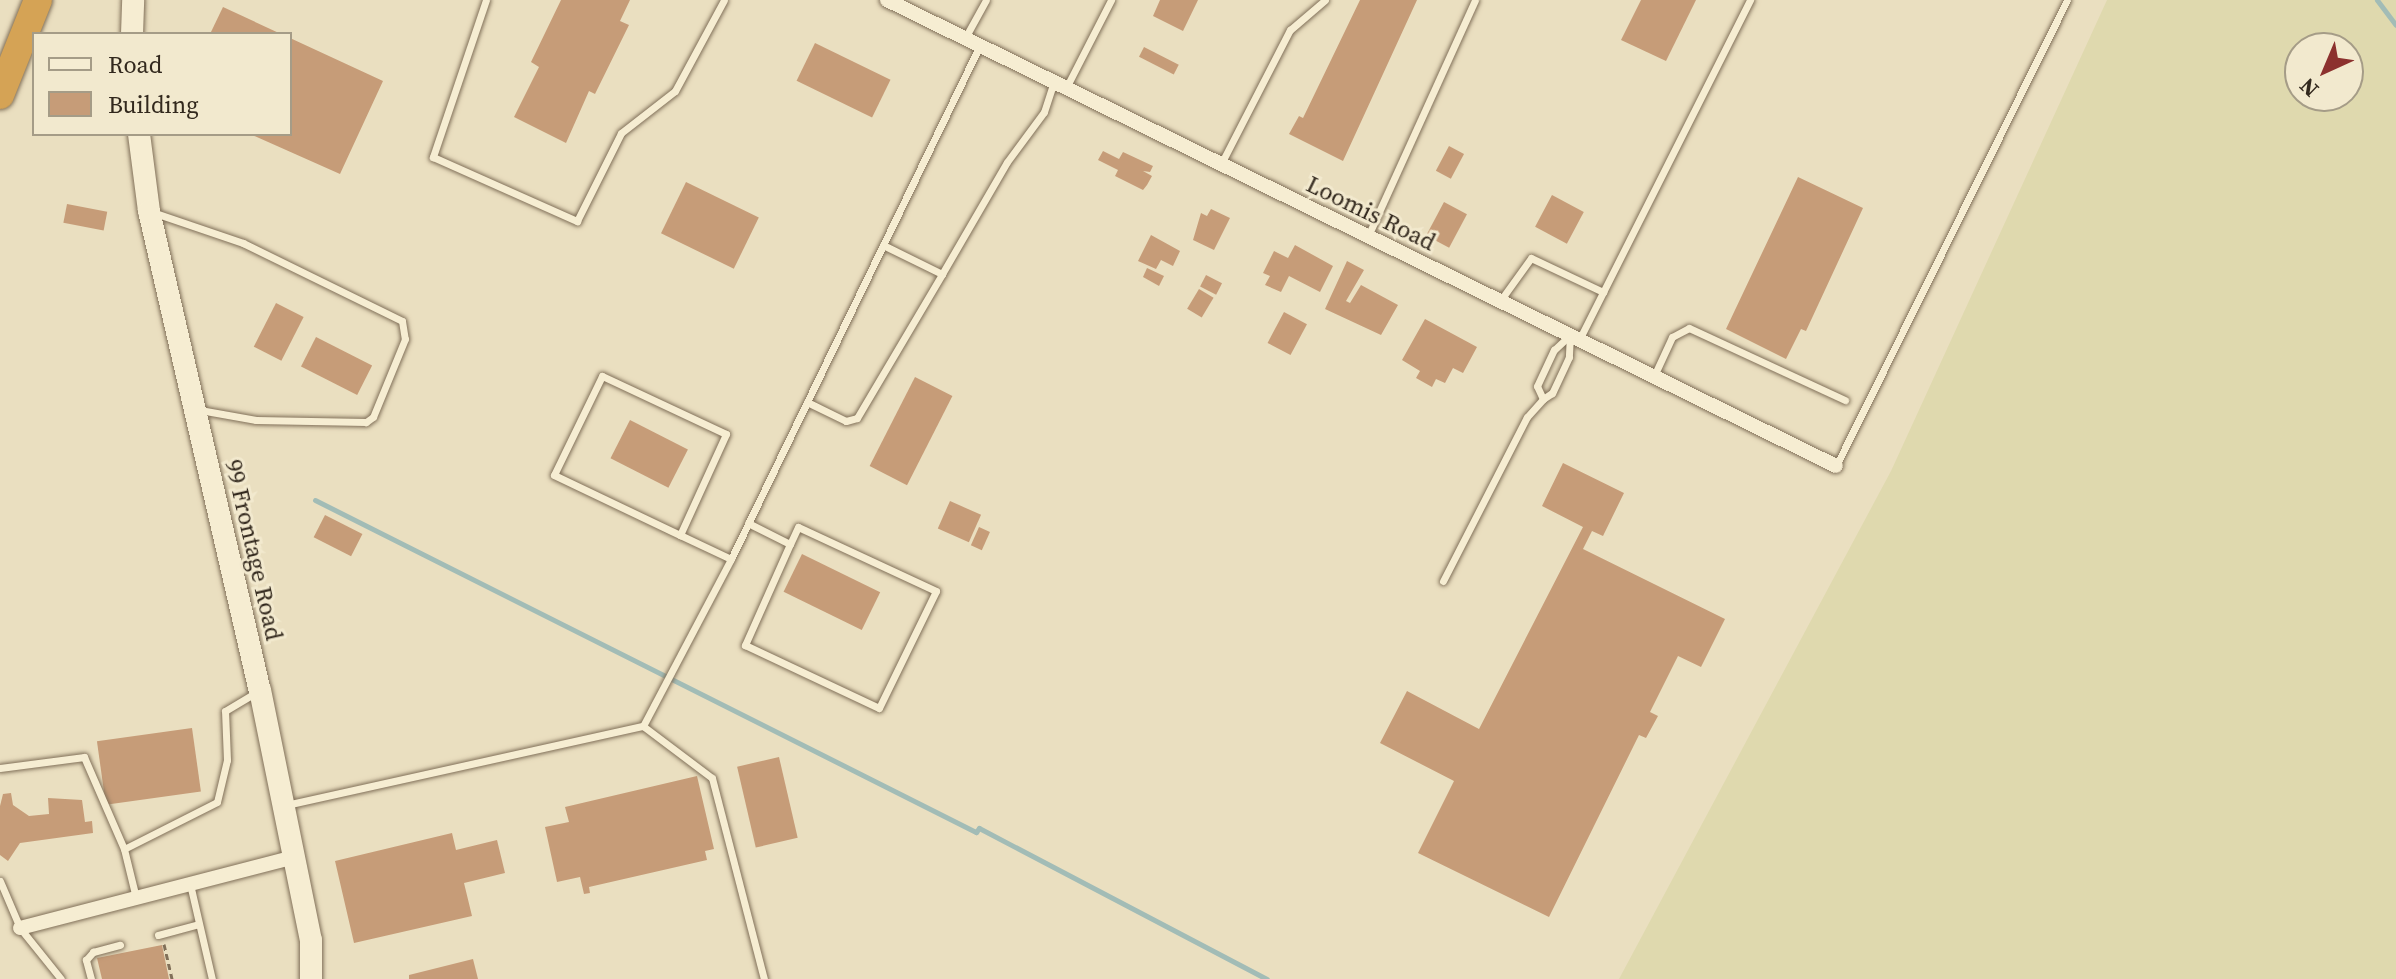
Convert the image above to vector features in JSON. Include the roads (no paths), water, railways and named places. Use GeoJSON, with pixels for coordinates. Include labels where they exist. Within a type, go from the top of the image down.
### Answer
{"type":"FeatureCollection","features":[{"type":"Feature","properties":{"kind":"highway"},"geometry":{"type":"LineString","coordinates":[[0,95],[38,0]]}},
{"type":"Feature","properties":{"kind":"street"},"geometry":{"type":"LineString","coordinates":[[132,32],[133,0]]}},
{"type":"Feature","properties":{"kind":"street","name":"Loomis Road"},"geometry":{"type":"LineString","coordinates":[[887,0],[1836,466]]}},
{"type":"Feature","properties":{"kind":"street","name":"99 Frontage Road"},"geometry":{"type":"LineString","coordinates":[[139,136],[149,211],[284,806],[311,940],[311,979]]}},
{"type":"Feature","properties":{"kind":"street"},"geometry":{"type":"LineString","coordinates":[[20,928],[294,857]]}},
{"type":"Feature","properties":{"kind":"lane"},"geometry":{"type":"LineString","coordinates":[[486,0],[433,157],[577,221],[621,133],[675,91],[724,0]]}},
{"type":"Feature","properties":{"kind":"lane"},"geometry":{"type":"LineString","coordinates":[[965,38],[986,0]]}},
{"type":"Feature","properties":{"kind":"lane"},"geometry":{"type":"LineString","coordinates":[[807,402],[846,421],[857,418],[1007,162],[1044,112],[1111,0]]}},
{"type":"Feature","properties":{"kind":"lane"},"geometry":{"type":"LineString","coordinates":[[1221,164],[1290,30],[1325,0]]}},
{"type":"Feature","properties":{"kind":"lane"},"geometry":{"type":"LineString","coordinates":[[1368,236],[1475,0]]}},
{"type":"Feature","properties":{"kind":"lane"},"geometry":{"type":"LineString","coordinates":[[1443,581],[1527,417],[1552,393],[1569,357],[1574,337],[1603,292],[1750,0]]}},
{"type":"Feature","properties":{"kind":"lane"},"geometry":{"type":"LineString","coordinates":[[1836,466],[2067,0]]}},
{"type":"Feature","properties":{"kind":"lane"},"geometry":{"type":"LineString","coordinates":[[643,726],[731,559],[980,45]]}},
{"type":"Feature","properties":{"kind":"lane"},"geometry":{"type":"LineString","coordinates":[[149,211],[243,243],[402,321],[405,339],[366,422],[256,420],[194,408]]}},
{"type":"Feature","properties":{"kind":"lane"},"geometry":{"type":"LineString","coordinates":[[883,245],[942,274]]}},
{"type":"Feature","properties":{"kind":"lane"},"geometry":{"type":"LineString","coordinates":[[1500,301],[1531,258],[1603,292]]}},
{"type":"Feature","properties":{"kind":"lane"},"geometry":{"type":"LineString","coordinates":[[1654,376],[1672,337],[1689,328],[1845,400]]}},
{"type":"Feature","properties":{"kind":"lane"},"geometry":{"type":"LineString","coordinates":[[1543,399],[1537,386],[1554,350],[1574,337]]}},
{"type":"Feature","properties":{"kind":"lane"},"geometry":{"type":"LineString","coordinates":[[680,535],[726,434],[602,376],[554,475],[680,535],[731,559]]}},
{"type":"Feature","properties":{"kind":"lane"},"geometry":{"type":"LineString","coordinates":[[748,523],[790,544]]}},
{"type":"Feature","properties":{"kind":"lane"},"geometry":{"type":"LineString","coordinates":[[798,527],[936,591],[879,708],[745,645],[790,544],[798,527]]}},
{"type":"Feature","properties":{"kind":"lane"},"geometry":{"type":"LineString","coordinates":[[124,849],[217,802],[226,772],[225,711],[260,690]]}},
{"type":"Feature","properties":{"kind":"lane"},"geometry":{"type":"LineString","coordinates":[[284,806],[643,726],[712,778],[764,979]]}},
{"type":"Feature","properties":{"kind":"lane"},"geometry":{"type":"LineString","coordinates":[[0,768],[84,757],[124,849],[136,898]]}},
{"type":"Feature","properties":{"kind":"lane"},"geometry":{"type":"LineString","coordinates":[[0,881],[20,928],[61,979]]}},
{"type":"Feature","properties":{"kind":"lane"},"geometry":{"type":"LineString","coordinates":[[190,884],[212,979]]}},
{"type":"Feature","properties":{"kind":"lane"},"geometry":{"type":"LineString","coordinates":[[160,934],[199,924]]}},
{"type":"Feature","properties":{"kind":"lane"},"geometry":{"type":"LineString","coordinates":[[91,979],[86,960],[93,952],[120,945]]}},
{"type":"Feature","properties":{"kind":"waterway"},"geometry":{"type":"LineString","coordinates":[[2377,0],[2396,25]]}},
{"type":"Feature","properties":{"kind":"waterway"},"geometry":{"type":"LineString","coordinates":[[315,500],[976,832],[979,828],[1267,979]]}}]}
